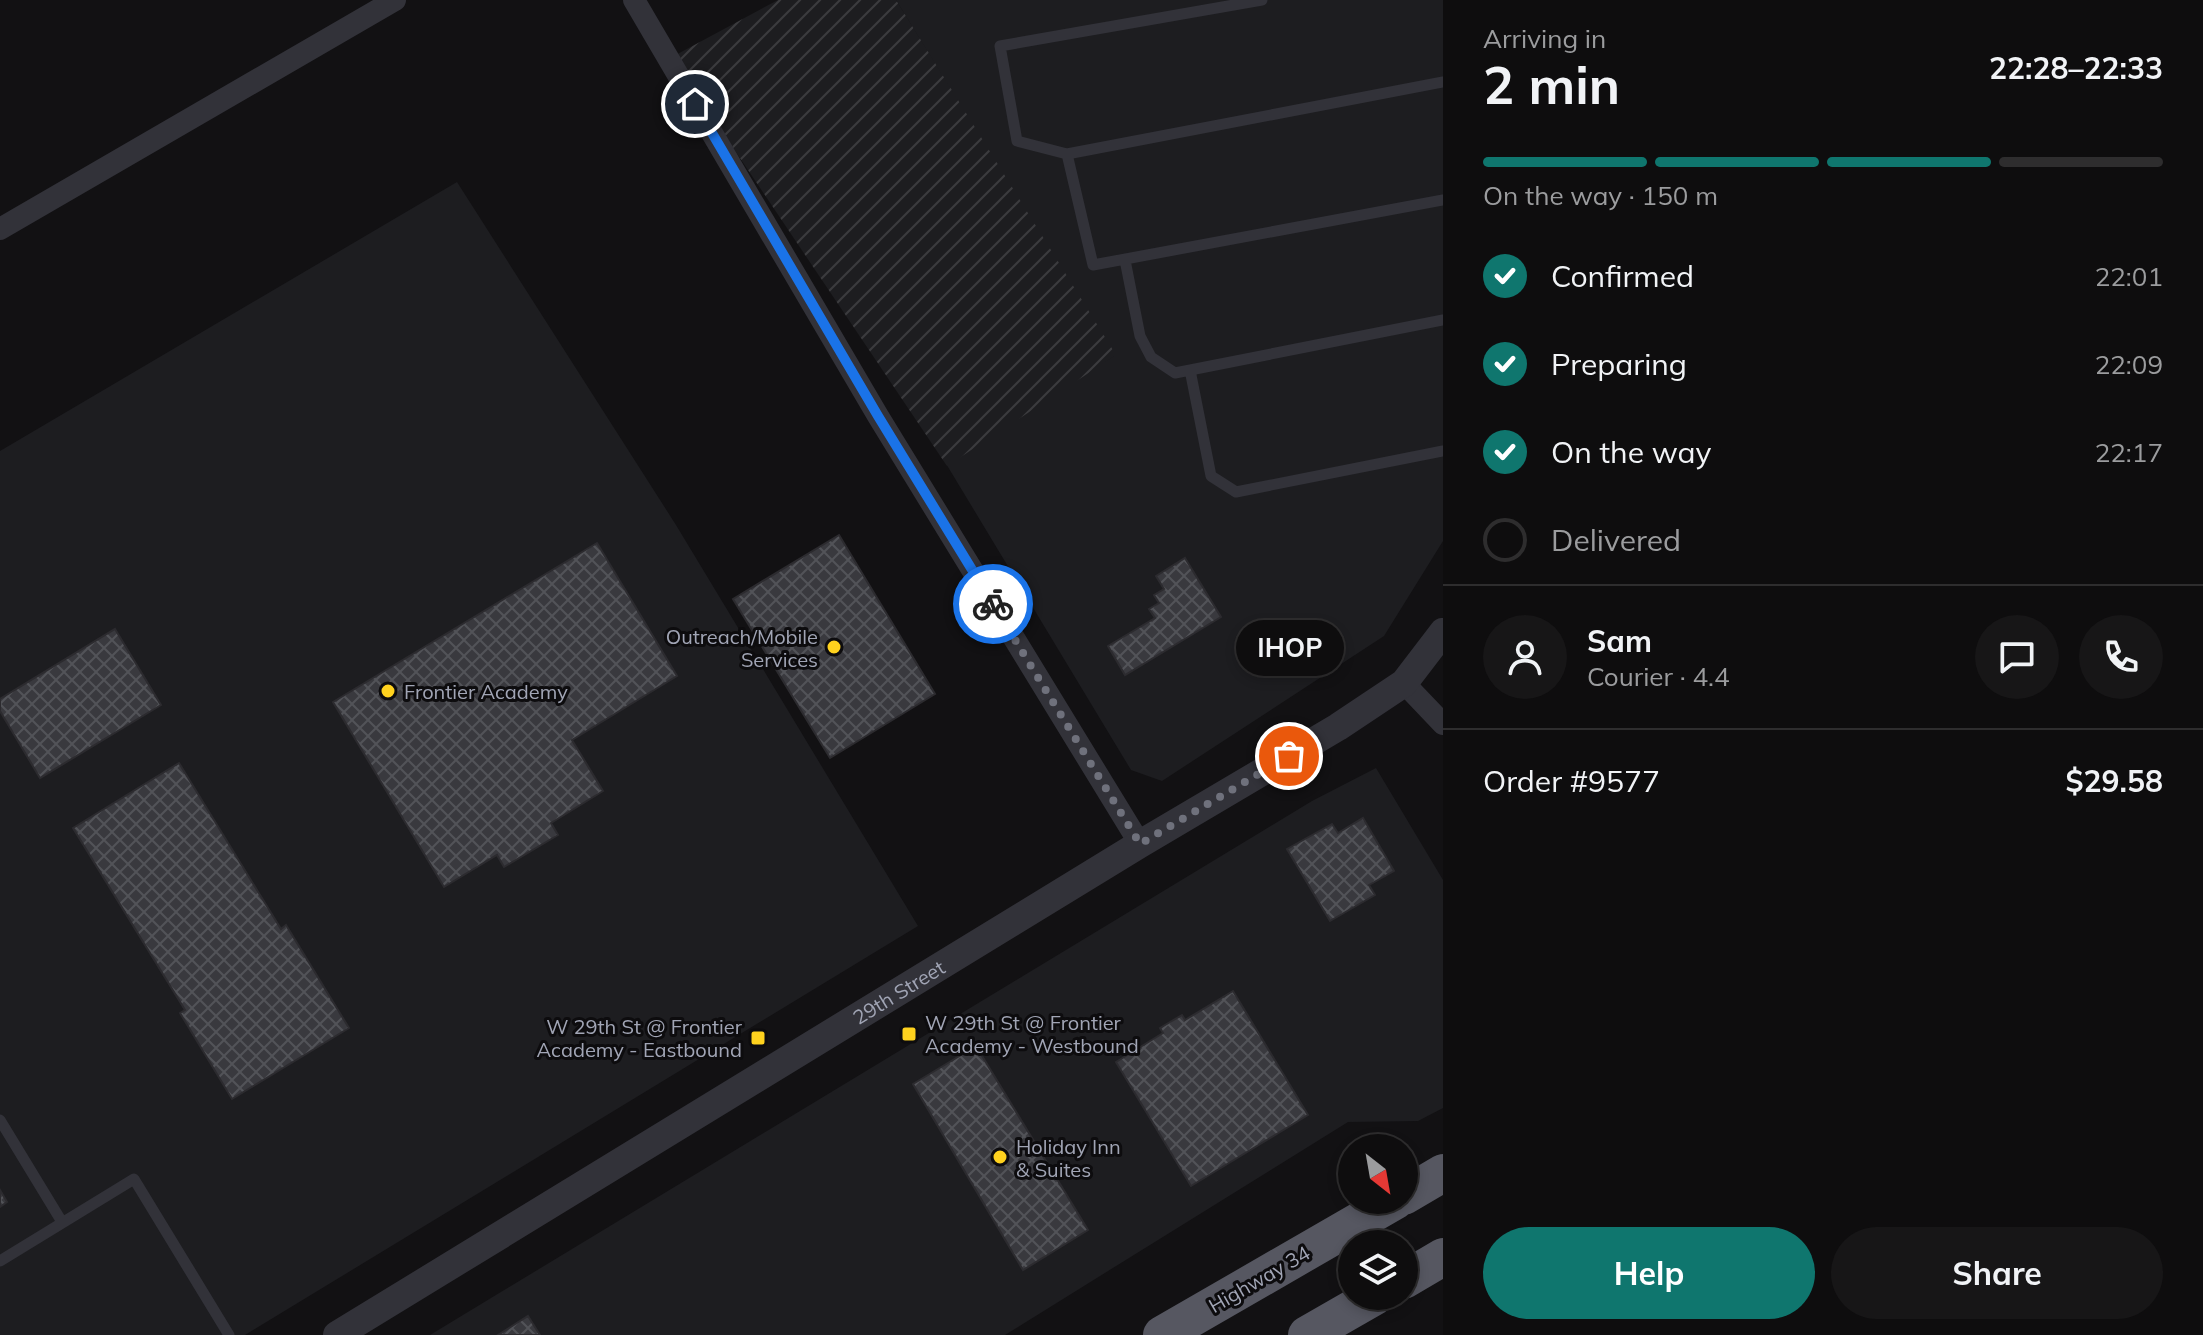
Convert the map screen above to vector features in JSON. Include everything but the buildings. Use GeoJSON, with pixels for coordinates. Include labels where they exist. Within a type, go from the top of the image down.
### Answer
{"type":"FeatureCollection","features":[{"type":"Feature","properties":{"kind":"highway"},"geometry":{"type":"LineString","coordinates":[[1418,1188],[1443,1173]]}},
{"type":"Feature","properties":{"kind":"highway","name":"Highway 34"},"geometry":{"type":"LineString","coordinates":[[1162,1335],[1372,1214]]}},
{"type":"Feature","properties":{"kind":"highway"},"geometry":{"type":"LineString","coordinates":[[1418,1272],[1443,1257]]}},
{"type":"Feature","properties":{"kind":"highway"},"geometry":{"type":"LineString","coordinates":[[1307,1335],[1351,1310]]}},
{"type":"Feature","properties":{"kind":"street"},"geometry":{"type":"LineString","coordinates":[[0,229],[395,0]]}},
{"type":"Feature","properties":{"kind":"street"},"geometry":{"type":"LineString","coordinates":[[634,0],[878,416],[1140,844]]}},
{"type":"Feature","properties":{"kind":"street","name":"29th Street"},"geometry":{"type":"LineString","coordinates":[[346,1333],[1140,844],[1338,727],[1404,683],[1443,632]]}},
{"type":"Feature","properties":{"kind":"street"},"geometry":{"type":"LineString","coordinates":[[1404,683],[1443,724]]}},
{"type":"Feature","properties":{"kind":"lane"},"geometry":{"type":"LineString","coordinates":[[1262,0],[1000,46],[1017,141],[1067,154],[1443,82]]}},
{"type":"Feature","properties":{"kind":"lane"},"geometry":{"type":"LineString","coordinates":[[1067,154],[1093,265],[1443,200]]}},
{"type":"Feature","properties":{"kind":"lane"},"geometry":{"type":"LineString","coordinates":[[1125,260],[1140,336],[1151,357],[1175,373],[1443,320]]}},
{"type":"Feature","properties":{"kind":"lane"},"geometry":{"type":"LineString","coordinates":[[1190,370],[1211,476],[1236,492],[1443,451]]}},
{"type":"Feature","properties":{"kind":"lane"},"geometry":{"type":"LineString","coordinates":[[0,1120],[62,1222]]}},
{"type":"Feature","properties":{"kind":"lane"},"geometry":{"type":"LineString","coordinates":[[0,1261],[134,1179],[229,1335]]}},
{"type":"Feature","properties":{"kind":"shaded area"},"geometry":{"type":"Polygon","coordinates":[[[778,0],[896,0],[1116,355],[947,466],[672,57],[778,0]]]}},
{"type":"Feature","properties":{"kind":"shaded area"},"geometry":{"type":"Polygon","coordinates":[[[896,0],[1443,0],[1443,541],[1384,636],[1162,781],[1131,770],[945,462],[1114,356],[896,0]]]}},
{"type":"Feature","properties":{"kind":"shaded area","name":"Frontier Academy"},"geometry":{"type":"Polygon","coordinates":[[[457,182],[676,525],[918,926],[245,1335],[0,1335],[0,451],[457,182]]]}},
{"type":"Feature","properties":{"kind":"shaded area"},"geometry":{"type":"Polygon","coordinates":[[[1376,768],[1443,880],[1443,1108],[1418,1121],[1348,1122],[1005,1335],[430,1335],[1312,801],[1376,768]]]}},
{"type":"Feature","properties":{"kind":"way so far"},"geometry":{"type":"LineString","coordinates":[[993,604],[1140,844],[1289,756]]}},
{"type":"Feature","properties":{"kind":"place","name":"Outreach/Mobile Services"},"geometry":{"type":"Point","coordinates":[834,647]}},
{"type":"Feature","properties":{"kind":"place","name":"Frontier Academy"},"geometry":{"type":"Point","coordinates":[388,691]}},
{"type":"Feature","properties":{"kind":"place","name":"IHOP"},"geometry":{"type":"Point","coordinates":[1289,756]}},
{"type":"Feature","properties":{"kind":"place","name":"W 29th St @ Frontier Academy - Westbound"},"geometry":{"type":"Point","coordinates":[909,1034]}},
{"type":"Feature","properties":{"kind":"place","name":"W 29th St @ Frontier Academy - Eastbound"},"geometry":{"type":"Point","coordinates":[758,1038]}},
{"type":"Feature","properties":{"kind":"place","name":"Holiday Inn & Suites"},"geometry":{"type":"Point","coordinates":[1000,1157]}},
{"type":"Feature","properties":{"kind":"route"},"geometry":{"type":"LineString","coordinates":[[695,104],[878,416],[993,604]]}}]}
